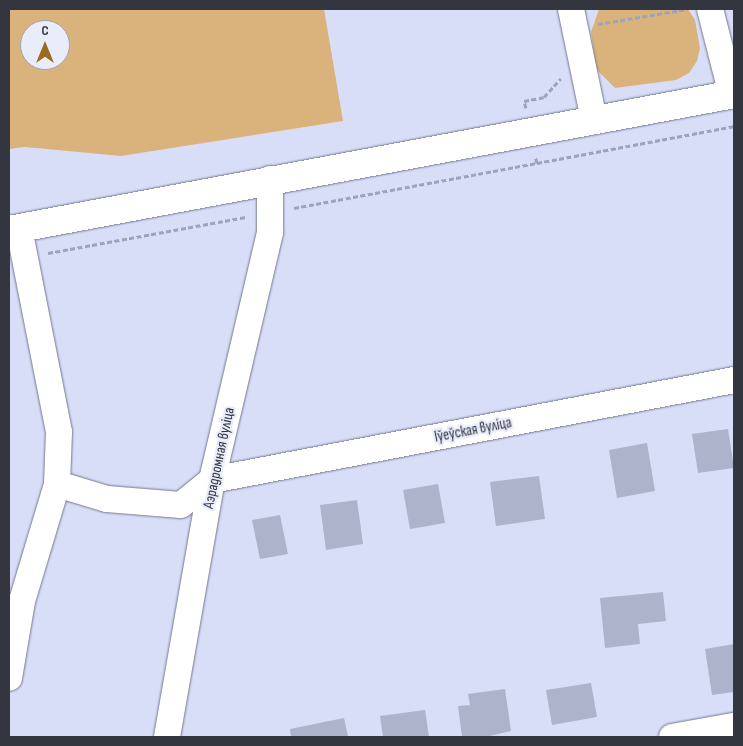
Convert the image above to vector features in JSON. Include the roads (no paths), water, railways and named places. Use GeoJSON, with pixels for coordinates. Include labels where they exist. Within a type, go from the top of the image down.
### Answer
{"type":"FeatureCollection","features":[{"type":"Feature","properties":{"kind":"main road"},"geometry":{"type":"LineString","coordinates":[[14,229],[270,179],[733,94]]}},
{"type":"Feature","properties":{"kind":"street"},"geometry":{"type":"LineString","coordinates":[[710,9],[733,94]]}},
{"type":"Feature","properties":{"kind":"street"},"geometry":{"type":"LineString","coordinates":[[573,18],[594,120]]}},
{"type":"Feature","properties":{"kind":"street","name":"Аэрадромная вуліца"},"geometry":{"type":"LineString","coordinates":[[167,737],[212,480],[270,232],[270,179]]}},
{"type":"Feature","properties":{"kind":"street"},"geometry":{"type":"LineString","coordinates":[[9,678],[22,601],[57,484],[59,432],[14,229]]}},
{"type":"Feature","properties":{"kind":"street","name":"Іўеўская вуліца"},"geometry":{"type":"LineString","coordinates":[[212,480],[734,380]]}},
{"type":"Feature","properties":{"kind":"street"},"geometry":{"type":"LineString","coordinates":[[57,484],[107,499],[181,505],[212,480]]}},
{"type":"Feature","properties":{"kind":"street"},"geometry":{"type":"LineString","coordinates":[[672,737],[734,726]]}}]}
